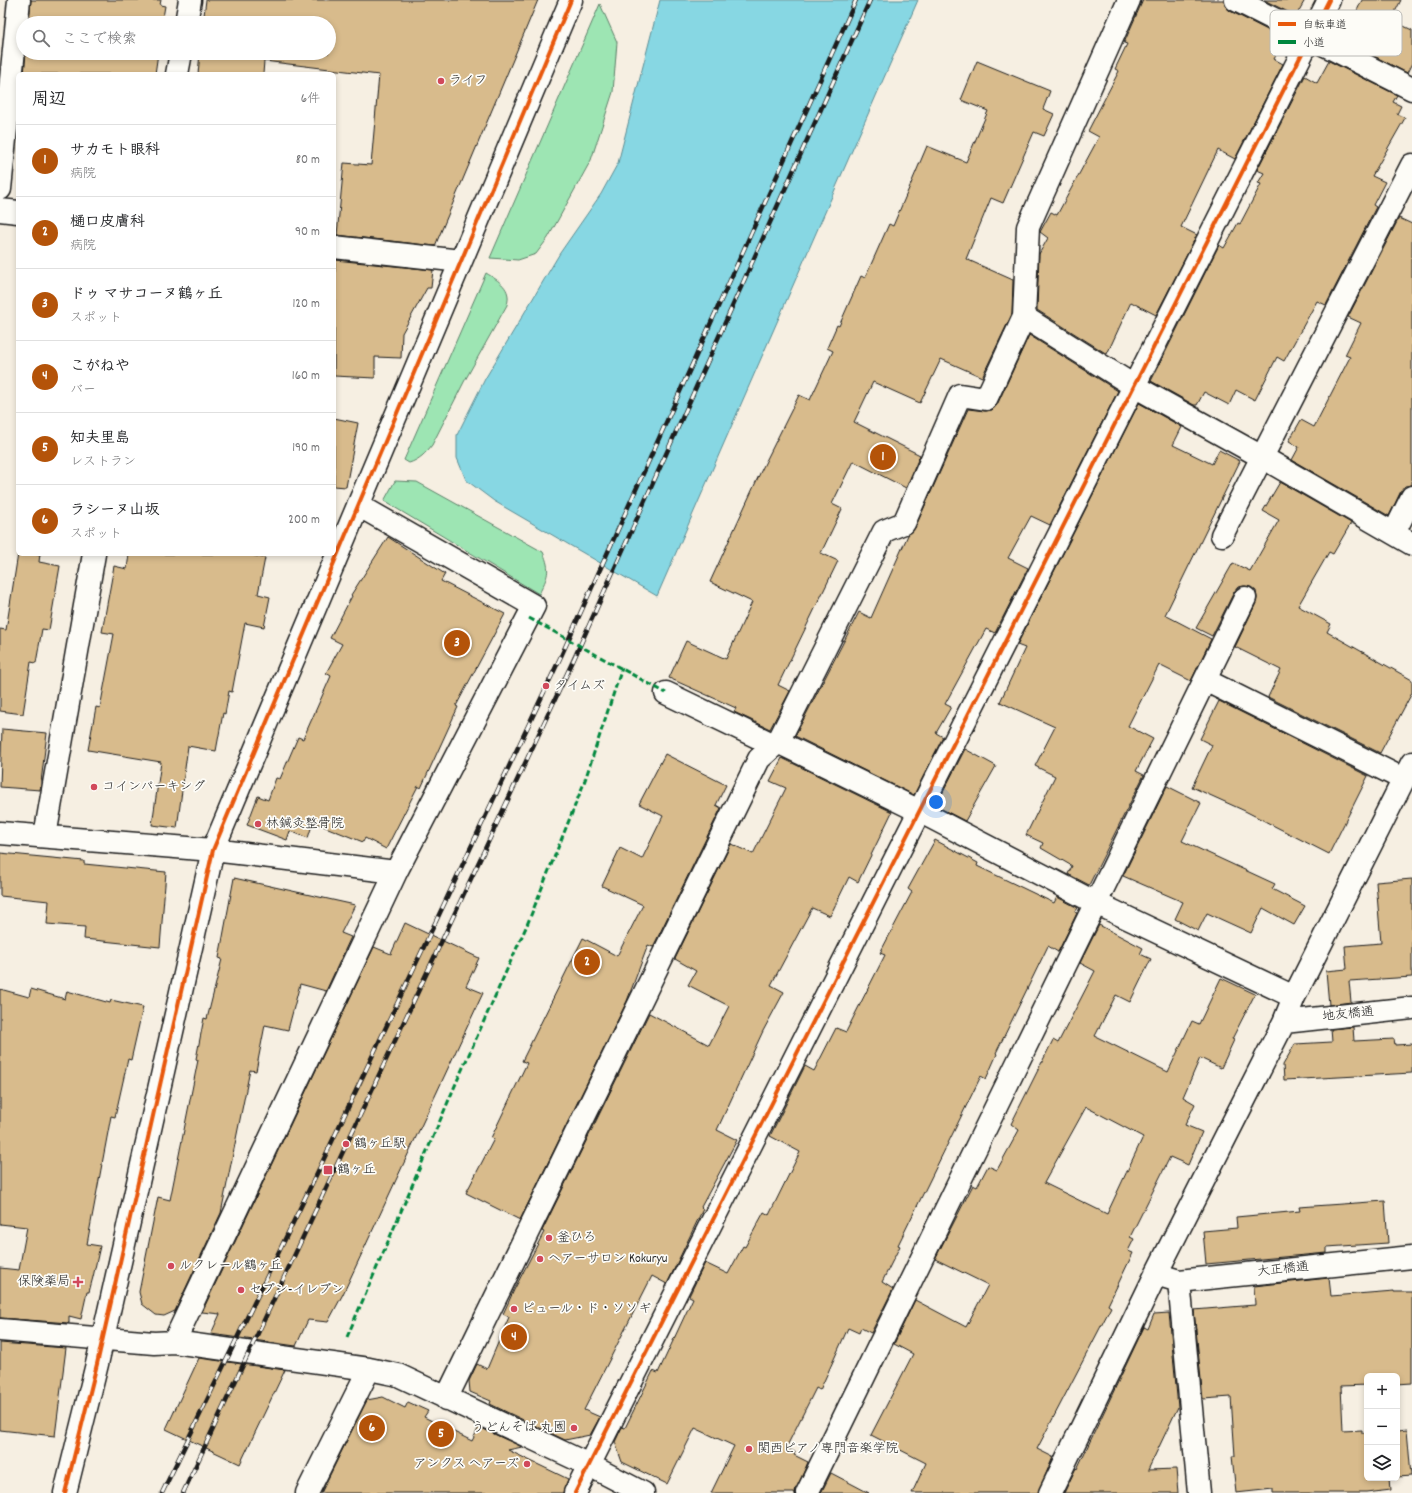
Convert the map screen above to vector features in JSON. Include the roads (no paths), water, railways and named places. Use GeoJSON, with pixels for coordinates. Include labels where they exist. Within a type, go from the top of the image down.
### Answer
{"type":"FeatureCollection","features":[{"type":"Feature","properties":{"kind":"street"},"geometry":{"type":"LineString","coordinates":[[17,16],[19,0]]}},
{"type":"Feature","properties":{"kind":"street"},"geometry":{"type":"LineString","coordinates":[[187,16],[190,0]]}},
{"type":"Feature","properties":{"kind":"street"},"geometry":{"type":"LineString","coordinates":[[65,1493],[103,1338],[213,850],[571,0]]}},
{"type":"Feature","properties":{"kind":"street"},"geometry":{"type":"LineString","coordinates":[[446,1399],[759,759],[776,743],[884,530],[904,523],[960,395],[986,399],[1024,317],[1028,227],[1129,0]]}},
{"type":"Feature","properties":{"kind":"street"},"geometry":{"type":"LineString","coordinates":[[1236,0],[1270,17]]}},
{"type":"Feature","properties":{"kind":"street"},"geometry":{"type":"LineString","coordinates":[[1324,10],[1329,0]]}},
{"type":"Feature","properties":{"kind":"street"},"geometry":{"type":"LineString","coordinates":[[0,189],[16,30]]}},
{"type":"Feature","properties":{"kind":"street"},"geometry":{"type":"LineString","coordinates":[[575,1493],[1300,56]]}},
{"type":"Feature","properties":{"kind":"street"},"geometry":{"type":"LineString","coordinates":[[1347,56],[1412,89]]}},
{"type":"Feature","properties":{"kind":"street"},"geometry":{"type":"LineString","coordinates":[[177,72],[180,60]]}},
{"type":"Feature","properties":{"kind":"street"},"geometry":{"type":"LineString","coordinates":[[1222,535],[1412,165]]}},
{"type":"Feature","properties":{"kind":"street"},"geometry":{"type":"LineString","coordinates":[[0,210],[16,212]]}},
{"type":"Feature","properties":{"kind":"street"},"geometry":{"type":"LineString","coordinates":[[336,247],[461,261]]}},
{"type":"Feature","properties":{"kind":"street"},"geometry":{"type":"LineString","coordinates":[[1024,317],[1134,386],[1403,538],[1412,497]]}},
{"type":"Feature","properties":{"kind":"street"},"geometry":{"type":"LineString","coordinates":[[174,1342],[396,872],[534,606],[358,505]]}},
{"type":"Feature","properties":{"kind":"street"},"geometry":{"type":"LineString","coordinates":[[45,836],[94,556]]}},
{"type":"Feature","properties":{"kind":"street"},"geometry":{"type":"LineString","coordinates":[[807,1493],[1245,598]]}},
{"type":"Feature","properties":{"kind":"street"},"geometry":{"type":"LineString","coordinates":[[1050,1493],[1156,1274],[1284,1022],[1294,997],[1408,771],[1205,680]]}},
{"type":"Feature","properties":{"kind":"street"},"geometry":{"type":"LineString","coordinates":[[666,692],[919,811],[1096,903],[1294,997]]}},
{"type":"Feature","properties":{"kind":"street"},"geometry":{"type":"LineString","coordinates":[[0,832],[213,850],[396,872]]}},
{"type":"Feature","properties":{"kind":"street","name":"地友橋通"},"geometry":{"type":"LineString","coordinates":[[1284,1022],[1412,1008]]}},
{"type":"Feature","properties":{"kind":"street","name":"大正橋通"},"geometry":{"type":"LineString","coordinates":[[1156,1274],[1179,1281],[1412,1257]]}},
{"type":"Feature","properties":{"kind":"street"},"geometry":{"type":"LineString","coordinates":[[1179,1281],[1200,1493]]}},
{"type":"Feature","properties":{"kind":"street"},"geometry":{"type":"LineString","coordinates":[[0,1330],[77,1338],[103,1338],[154,1343],[174,1342],[369,1369],[398,1375],[446,1399],[589,1465],[643,1493]]}},
{"type":"Feature","properties":{"kind":"street"},"geometry":{"type":"LineString","coordinates":[[307,1493],[369,1369]]}},
{"type":"Feature","properties":{"kind":"water"},"geometry":{"type":"Polygon","coordinates":[[[660,0],[918,0],[657,596],[494,501],[466,480],[457,458],[457,435],[485,379],[560,253],[601,194],[618,163],[660,0]]]}},
{"type":"Feature","properties":{"kind":"railway"},"geometry":{"type":"LineString","coordinates":[[162,1493],[320,1167],[562,654],[856,0]]}},
{"type":"Feature","properties":{"kind":"railway"},"geometry":{"type":"LineString","coordinates":[[183,1493],[573,661],[870,0]]}},
{"type":"Feature","properties":{"kind":"place","name":"ライフ"},"geometry":{"type":"Point","coordinates":[441,81]}},
{"type":"Feature","properties":{"kind":"place","name":"サカモト眼科"},"geometry":{"type":"Point","coordinates":[883,457]}},
{"type":"Feature","properties":{"kind":"place","name":"ドゥ マサコーヌ鶴ヶ丘"},"geometry":{"type":"Point","coordinates":[457,643]}},
{"type":"Feature","properties":{"kind":"place","name":"タイムズ"},"geometry":{"type":"Point","coordinates":[546,686]}},
{"type":"Feature","properties":{"kind":"place","name":"コインパーキング"},"geometry":{"type":"Point","coordinates":[94,787]}},
{"type":"Feature","properties":{"kind":"place","name":"林鍼灸整骨院"},"geometry":{"type":"Point","coordinates":[258,824]}},
{"type":"Feature","properties":{"kind":"place","name":"樋口皮膚科"},"geometry":{"type":"Point","coordinates":[587,962]}},
{"type":"Feature","properties":{"kind":"place","name":"鶴ヶ丘駅"},"geometry":{"type":"Point","coordinates":[346,1144]}},
{"type":"Feature","properties":{"kind":"place","name":"鶴ヶ丘"},"geometry":{"type":"Point","coordinates":[328,1170]}},
{"type":"Feature","properties":{"kind":"place","name":"釜ひろ"},"geometry":{"type":"Point","coordinates":[549,1238]}},
{"type":"Feature","properties":{"kind":"place","name":"ヘアーサロン Kokuryu"},"geometry":{"type":"Point","coordinates":[540,1259]}},
{"type":"Feature","properties":{"kind":"place","name":"ルクレール鶴ヶ丘"},"geometry":{"type":"Point","coordinates":[171,1266]}},
{"type":"Feature","properties":{"kind":"place","name":"保険薬局"},"geometry":{"type":"Point","coordinates":[78,1282]}},
{"type":"Feature","properties":{"kind":"place","name":"セブン-イレブン"},"geometry":{"type":"Point","coordinates":[241,1290]}},
{"type":"Feature","properties":{"kind":"place","name":"ピュール・ド・ソソギ"},"geometry":{"type":"Point","coordinates":[514,1309]}},
{"type":"Feature","properties":{"kind":"place","name":"こがねや"},"geometry":{"type":"Point","coordinates":[514,1337]}},
{"type":"Feature","properties":{"kind":"place","name":"ラシーヌ山坂"},"geometry":{"type":"Point","coordinates":[372,1428]}},
{"type":"Feature","properties":{"kind":"place","name":"うどんそば 丸國"},"geometry":{"type":"Point","coordinates":[574,1428]}},
{"type":"Feature","properties":{"kind":"place","name":"知夫里島"},"geometry":{"type":"Point","coordinates":[441,1434]}},
{"type":"Feature","properties":{"kind":"place","name":"関西ピアノ専門音楽学院"},"geometry":{"type":"Point","coordinates":[749,1449]}},
{"type":"Feature","properties":{"kind":"place","name":"アンクス ヘアーズ"},"geometry":{"type":"Point","coordinates":[527,1464]}}]}
